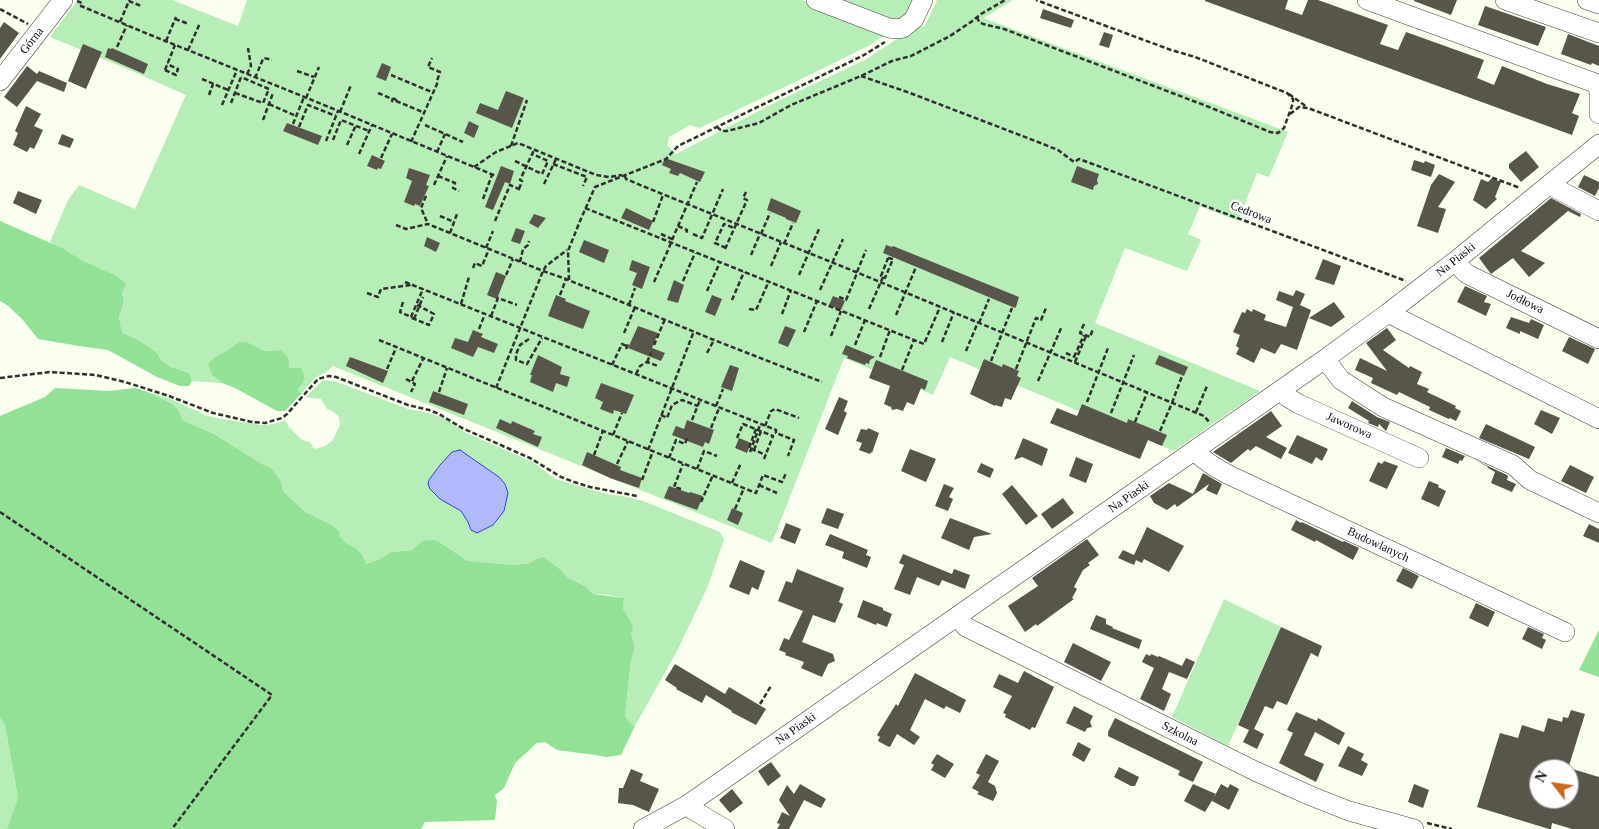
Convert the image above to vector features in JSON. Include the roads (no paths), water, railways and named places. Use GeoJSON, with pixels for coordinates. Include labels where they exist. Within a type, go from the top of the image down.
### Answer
{"type":"FeatureCollection","features":[{"type":"Feature","properties":{"kind":"street","name":"Górna"},"geometry":{"type":"LineString","coordinates":[[0,81],[63,0]]}},
{"type":"Feature","properties":{"kind":"street"},"geometry":{"type":"LineString","coordinates":[[816,0],[896,30],[903,28],[914,19],[923,0]]}},
{"type":"Feature","properties":{"kind":"street"},"geometry":{"type":"LineString","coordinates":[[1367,0],[1595,83],[1599,90],[1599,114]]}},
{"type":"Feature","properties":{"kind":"street"},"geometry":{"type":"LineString","coordinates":[[1505,0],[1599,33]]}},
{"type":"Feature","properties":{"kind":"street"},"geometry":{"type":"LineString","coordinates":[[1587,0],[1599,4]]}},
{"type":"Feature","properties":{"kind":"street","name":"Na Piaski"},"geometry":{"type":"LineString","coordinates":[[643,829],[687,805],[1325,360],[1454,262],[1599,144]]}},
{"type":"Feature","properties":{"kind":"street"},"geometry":{"type":"LineString","coordinates":[[1552,183],[1557,189],[1599,211]]}},
{"type":"Feature","properties":{"kind":"street","name":"Jodłowa"},"geometry":{"type":"LineString","coordinates":[[1454,262],[1467,274],[1599,339]]}},
{"type":"Feature","properties":{"kind":"street"},"geometry":{"type":"LineString","coordinates":[[1388,313],[1599,419]]}},
{"type":"Feature","properties":{"kind":"street"},"geometry":{"type":"LineString","coordinates":[[1325,360],[1341,380],[1383,407],[1513,465],[1530,480],[1599,513]]}},
{"type":"Feature","properties":{"kind":"street","name":"Jaworowa"},"geometry":{"type":"LineString","coordinates":[[1281,391],[1299,404],[1419,458]]}},
{"type":"Feature","properties":{"kind":"street","name":"Budowlanych"},"geometry":{"type":"LineString","coordinates":[[1196,450],[1201,457],[1229,475],[1565,632]]}},
{"type":"Feature","properties":{"kind":"street","name":"Szkolna"},"geometry":{"type":"LineString","coordinates":[[957,617],[966,627],[1255,771],[1349,811],[1414,829]]}},
{"type":"Feature","properties":{"kind":"street"},"geometry":{"type":"LineString","coordinates":[[687,805],[724,829]]}},
{"type":"Feature","properties":{"kind":"water"},"geometry":{"type":"Polygon","coordinates":[[[460,450],[499,477],[505,484],[508,493],[504,511],[493,525],[477,533],[471,530],[461,511],[440,499],[430,489],[428,484],[440,465],[452,452],[460,450]]]}}]}
